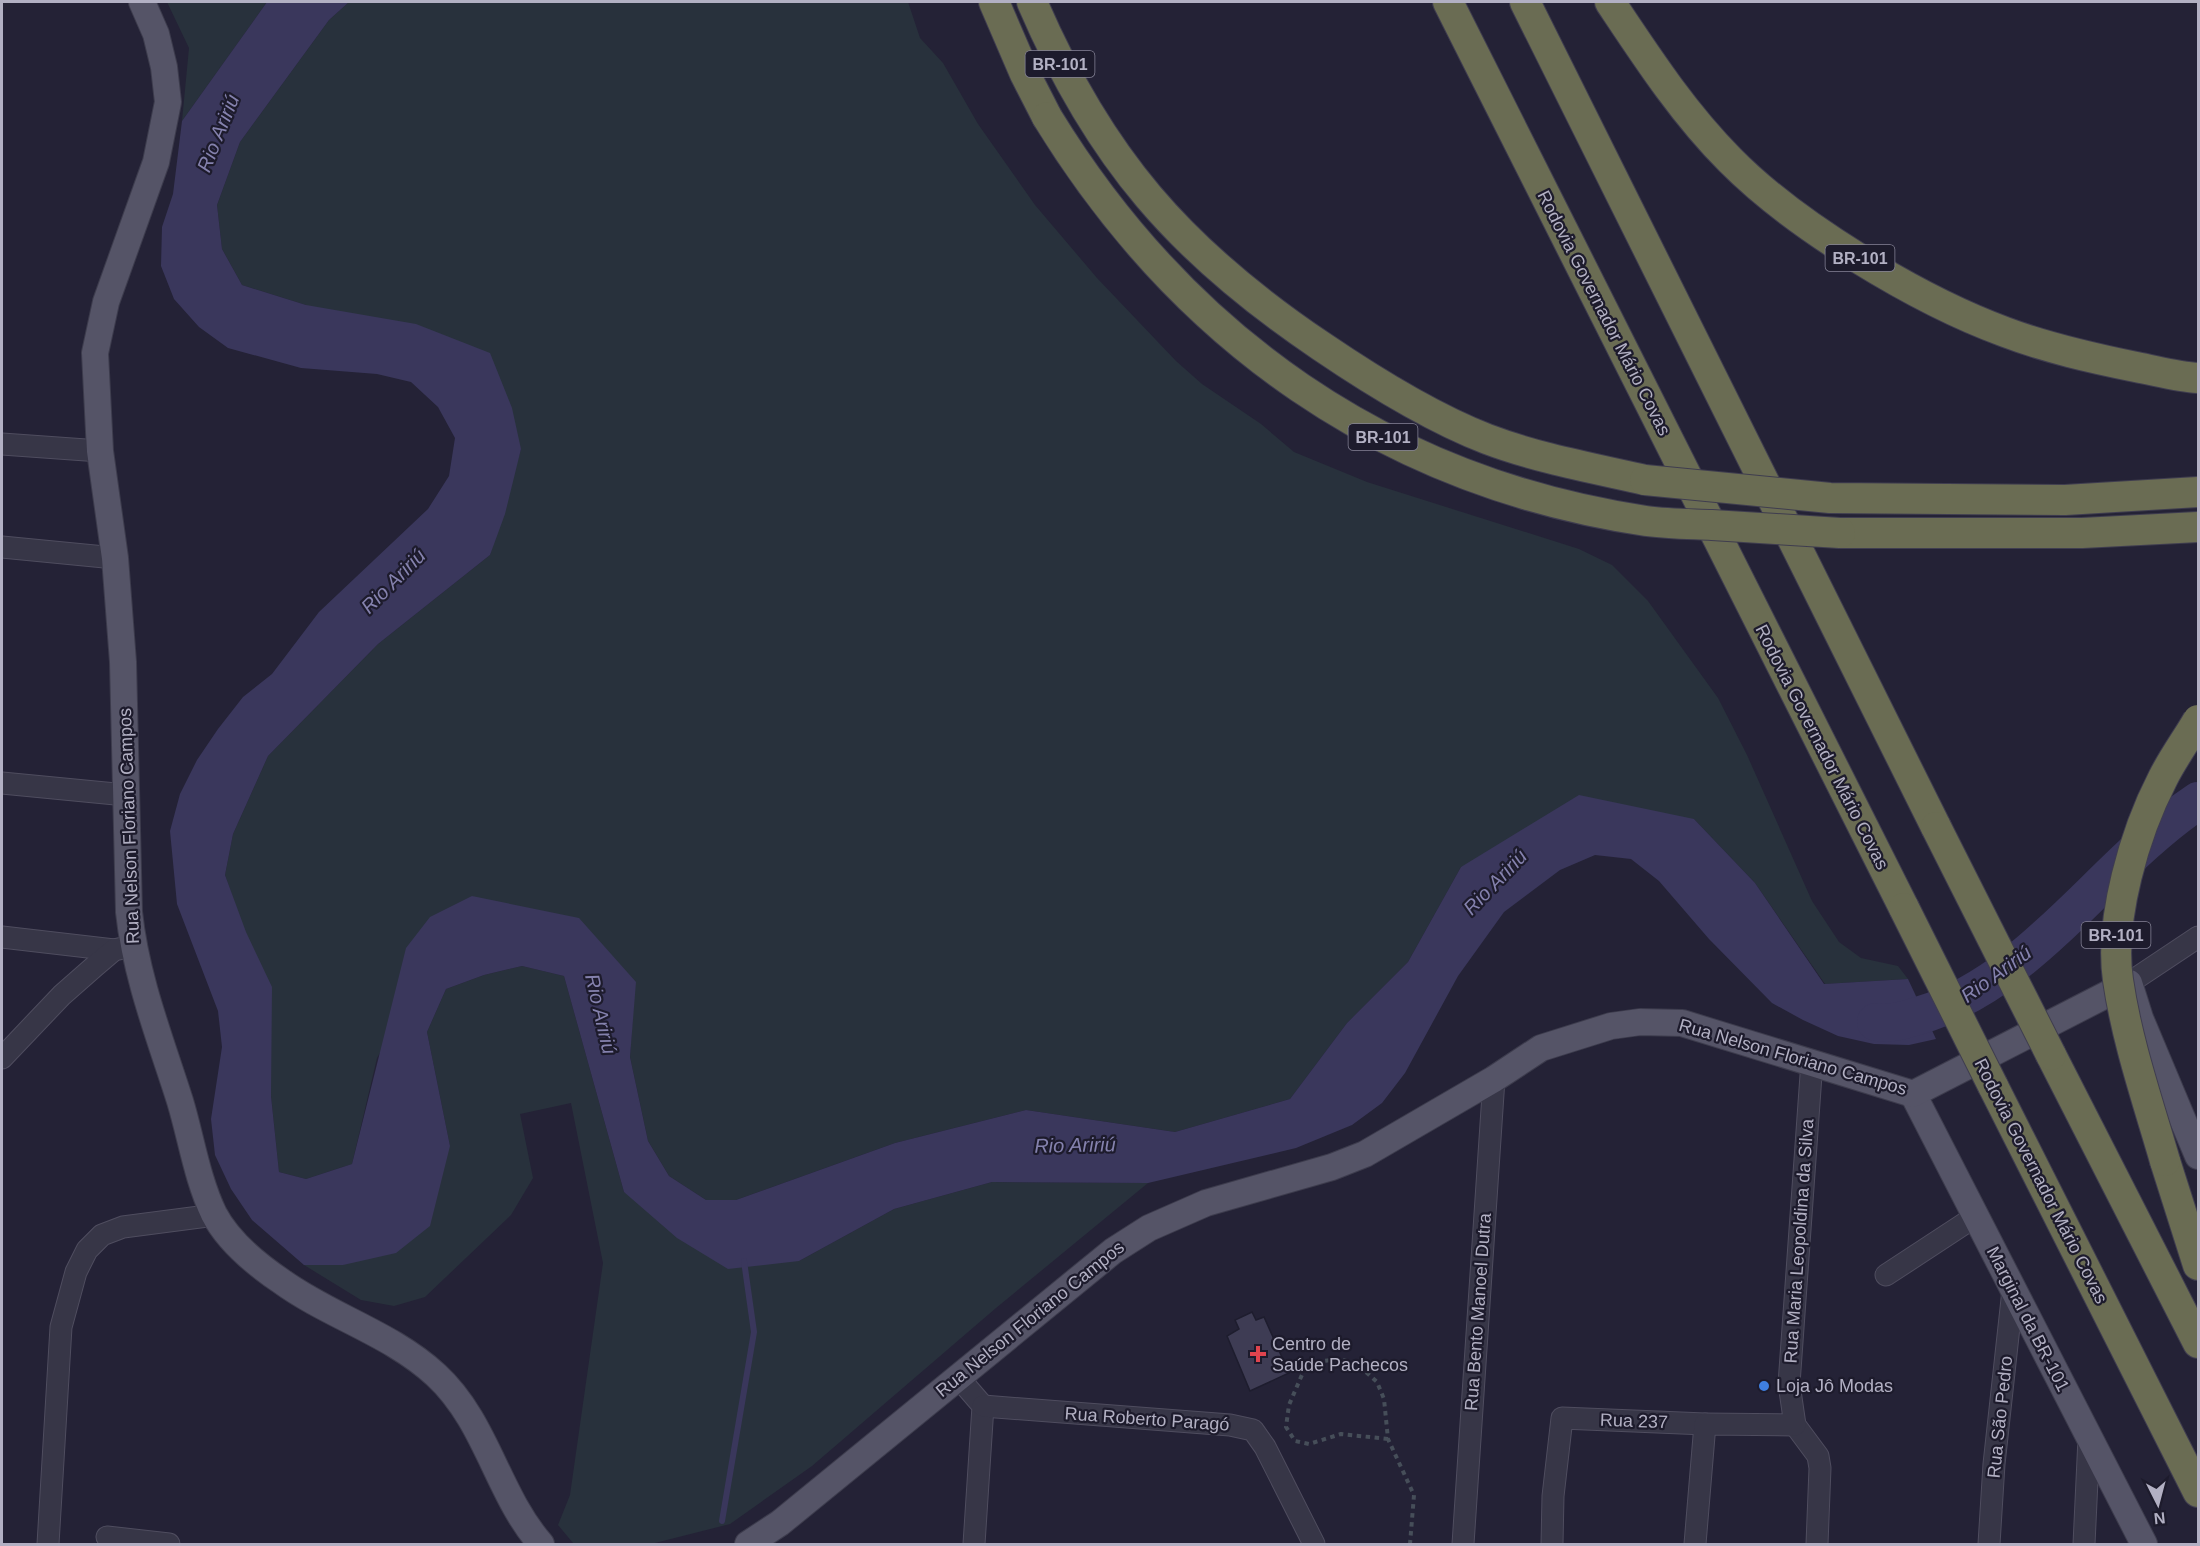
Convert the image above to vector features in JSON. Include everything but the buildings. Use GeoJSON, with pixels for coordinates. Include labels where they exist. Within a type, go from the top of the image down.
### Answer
{"type":"FeatureCollection","features":[{"type":"Feature","properties":{"kind":"highway","name":"BR-101"},"geometry":{"type":"LineString","coordinates":[[994,2],[1025,74],[1047,117],[1103,201],[1171,282],[1250,352],[1292,384],[1355,422],[1431,460],[1530,495],[1647,521],[1840,533],[2082,532],[2199,527]]}},
{"type":"Feature","properties":{"kind":"highway","name":"BR-101"},"geometry":{"type":"LineString","coordinates":[[1032,2],[1070,84],[1119,161],[1162,214],[1210,263],[1245,293],[1357,372],[1486,438],[1534,454],[1644,480],[1830,498],[2065,500],[2199,492]]}},
{"type":"Feature","properties":{"kind":"highway","name":"Rodovia Governador Mário Covas"},"geometry":{"type":"LineString","coordinates":[[1448,2],[2199,1492]]}},
{"type":"Feature","properties":{"kind":"highway"},"geometry":{"type":"LineString","coordinates":[[1525,2],[1936,827],[2199,1343]]}},
{"type":"Feature","properties":{"kind":"highway","name":"BR-101"},"geometry":{"type":"LineString","coordinates":[[1610,2],[1662,79],[1730,160],[1768,195],[1855,254],[1919,292],[2005,332],[2082,356],[2199,378]]}},
{"type":"Feature","properties":{"kind":"highway","name":"BR-101"},"geometry":{"type":"LineString","coordinates":[[2199,720],[2162,779],[2136,844],[2116,935],[2117,979],[2126,1020],[2165,1161],[2199,1265]]}},
{"type":"Feature","properties":{"kind":"main road","name":"Rua Nelson Floriano Campos"},"geometry":{"type":"LineString","coordinates":[[142,2],[156,34],[164,67],[168,102],[156,162],[98,330],[95,375],[100,451],[115,558],[123,662],[129,912],[123,948],[149,1007],[215,1215],[244,1251],[282,1282],[412,1356],[435,1374],[458,1398],[473,1421],[535,1543]]}},
{"type":"Feature","properties":{"kind":"main road","name":"Rua Nelson Floriano Campos"},"geometry":{"type":"LineString","coordinates":[[748,1545],[780,1534],[957,1377],[1082,1274],[1149,1228],[1206,1203],[1332,1167],[1365,1154],[1494,1079],[1541,1048],[1574,1036],[1640,1022],[1682,1023],[1812,1061],[1912,1094],[2129,983]]}},
{"type":"Feature","properties":{"kind":"main road"},"geometry":{"type":"LineString","coordinates":[[2129,983],[2140,1018],[2199,1156]]}},
{"type":"Feature","properties":{"kind":"main road","name":"Marginal da BR-101"},"geometry":{"type":"LineString","coordinates":[[1912,1094],[2144,1545]]}},
{"type":"Feature","properties":{"kind":"street"},"geometry":{"type":"LineString","coordinates":[[2,444],[100,451]]}},
{"type":"Feature","properties":{"kind":"street"},"geometry":{"type":"LineString","coordinates":[[2,547],[115,558]]}},
{"type":"Feature","properties":{"kind":"street"},"geometry":{"type":"LineString","coordinates":[[2,783],[126,795]]}},
{"type":"Feature","properties":{"kind":"street"},"geometry":{"type":"LineString","coordinates":[[2,937],[123,948]]}},
{"type":"Feature","properties":{"kind":"street","name":"Rua Nelson Floriano Campos"},"geometry":{"type":"LineString","coordinates":[[2129,983],[2198,937]]}},
{"type":"Feature","properties":{"kind":"street"},"geometry":{"type":"LineString","coordinates":[[2,1058],[62,995],[123,948]]}},
{"type":"Feature","properties":{"kind":"street","name":"Rua Maria Leopoldina da Silva"},"geometry":{"type":"LineString","coordinates":[[1795,1425],[1789,1384],[1812,1061]]}},
{"type":"Feature","properties":{"kind":"street","name":"Rua Bento Manoel Dutra"},"geometry":{"type":"LineString","coordinates":[[1463,1545],[1494,1079]]}},
{"type":"Feature","properties":{"kind":"street"},"geometry":{"type":"LineString","coordinates":[[48,1545],[62,1327],[76,1272],[87,1250],[102,1235],[123,1227],[215,1215]]}},
{"type":"Feature","properties":{"kind":"street"},"geometry":{"type":"LineString","coordinates":[[1886,1275],[1976,1216]]}},
{"type":"Feature","properties":{"kind":"street","name":"Rua São Pedro"},"geometry":{"type":"LineString","coordinates":[[1989,1545],[2013,1290]]}},
{"type":"Feature","properties":{"kind":"street"},"geometry":{"type":"LineString","coordinates":[[957,1377],[983,1407],[974,1545]]}},
{"type":"Feature","properties":{"kind":"street","name":"Rua Roberto Paragó"},"geometry":{"type":"LineString","coordinates":[[983,1407],[1230,1425],[1253,1430],[1265,1447],[1314,1545]]}},
{"type":"Feature","properties":{"kind":"street","name":"Rua 237"},"geometry":{"type":"LineString","coordinates":[[1552,1545],[1553,1496],[1562,1418],[1705,1424]]}},
{"type":"Feature","properties":{"kind":"street"},"geometry":{"type":"LineString","coordinates":[[1695,1545],[1705,1424],[1795,1425],[1818,1456],[1820,1468],[1817,1545]]}},
{"type":"Feature","properties":{"kind":"street"},"geometry":{"type":"LineString","coordinates":[[2084,1545],[2089,1438]]}},
{"type":"Feature","properties":{"kind":"street"},"geometry":{"type":"LineString","coordinates":[[107,1537],[169,1545]]}},
{"type":"Feature","properties":{"kind":"path"},"geometry":{"type":"LineString","coordinates":[[1388,1439],[1341,1434],[1309,1444],[1295,1441],[1286,1427],[1289,1405],[1307,1363],[1340,1359],[1357,1364],[1377,1382],[1384,1399],[1388,1439],[1414,1495],[1410,1545]]}},
{"type":"Feature","properties":{"kind":"shaded area"},"geometry":{"type":"Polygon","coordinates":[[[167,2],[267,2],[182,121],[189,48],[167,2]]]}},
{"type":"Feature","properties":{"kind":"shaded area"},"geometry":{"type":"Polygon","coordinates":[[[349,2],[908,2],[920,38],[943,63],[978,124],[1035,205],[1097,278],[1176,361],[1202,384],[1261,424],[1294,452],[1367,482],[1579,549],[1612,565],[1648,601],[1718,698],[1747,755],[1812,901],[1839,942],[1861,958],[1898,966],[1908,979],[1825,984],[1755,883],[1694,819],[1461,867],[1408,962],[1347,1023],[1290,1099],[1175,1132],[1026,1110],[895,1143],[736,1200],[706,1200],[669,1176],[648,1141],[630,1057],[635,982],[472,896],[377,1058],[352,1164],[306,1179],[279,1172],[271,1096],[245,932],[225,875],[233,834],[268,756],[378,644],[490,555],[521,449],[306,305],[242,285],[222,249],[217,205],[240,142],[329,20],[349,2]]]}},
{"type":"Feature","properties":{"kind":"shaded area"},"geometry":{"type":"Polygon","coordinates":[[[522,966],[564,976],[624,1192],[799,1261],[894,1209],[992,1182],[1148,1183],[996,1308],[812,1466],[730,1524],[651,1544],[573,1543],[558,1525],[570,1495],[603,1263],[571,1103],[520,1114],[533,1178],[511,1215],[425,1297],[394,1306],[361,1300],[304,1265],[343,1265],[450,1146],[427,1032],[446,989],[484,975],[522,966]]]}},
{"type":"Feature","properties":{"kind":"water"},"geometry":{"type":"Polygon","coordinates":[[[267,2],[349,2],[329,20],[240,142],[217,205],[222,249],[242,285],[306,305],[416,324],[490,353],[512,408],[521,449],[505,514],[490,555],[378,644],[268,756],[233,834],[225,875],[246,932],[272,987],[271,1096],[279,1172],[306,1179],[352,1164],[406,948],[430,917],[472,896],[579,918],[636,982],[630,1057],[648,1141],[669,1176],[706,1200],[736,1200],[895,1143],[1026,1110],[1175,1132],[1290,1099],[1347,1023],[1408,962],[1461,867],[1579,795],[1694,819],[1755,883],[1824,984],[1908,979],[1936,1039],[1909,1045],[1874,1044],[1838,1036],[1803,1020],[1772,1003],[1709,939],[1659,881],[1631,859],[1595,855],[1560,870],[1504,912],[1458,976],[1405,1073],[1382,1103],[1352,1125],[1296,1148],[1148,1183],[992,1182],[894,1209],[799,1261],[728,1269],[677,1238],[624,1192],[564,976],[522,966],[484,975],[446,989],[427,1032],[450,1146],[430,1226],[396,1253],[343,1265],[304,1265],[252,1220],[231,1189],[215,1155],[211,1119],[222,1047],[218,1011],[177,904],[170,831],[180,794],[197,760],[218,729],[243,697],[272,674],[319,612],[428,509],[449,476],[455,438],[438,407],[411,382],[377,374],[301,368],[228,348],[199,327],[174,299],[161,266],[162,227],[173,194],[182,121],[267,2]]]}},
{"type":"Feature","properties":{"kind":"waterway","name":"Rio Aririú"},"geometry":{"type":"LineString","coordinates":[[1876,1022],[1893,1022],[1921,1015],[1962,998],[1999,975],[2033,948],[2163,827],[2198,801]]}},
{"type":"Feature","properties":{"kind":"waterway"},"geometry":{"type":"LineString","coordinates":[[722,1521],[754,1332],[744,1261]]}},
{"type":"Feature","properties":{"kind":"place","name":"Centro de Saúde Pachecos"},"geometry":{"type":"Point","coordinates":[1258,1354]}},
{"type":"Feature","properties":{"kind":"place","name":"Loja Jô Modas"},"geometry":{"type":"Point","coordinates":[1764,1386]}}]}
